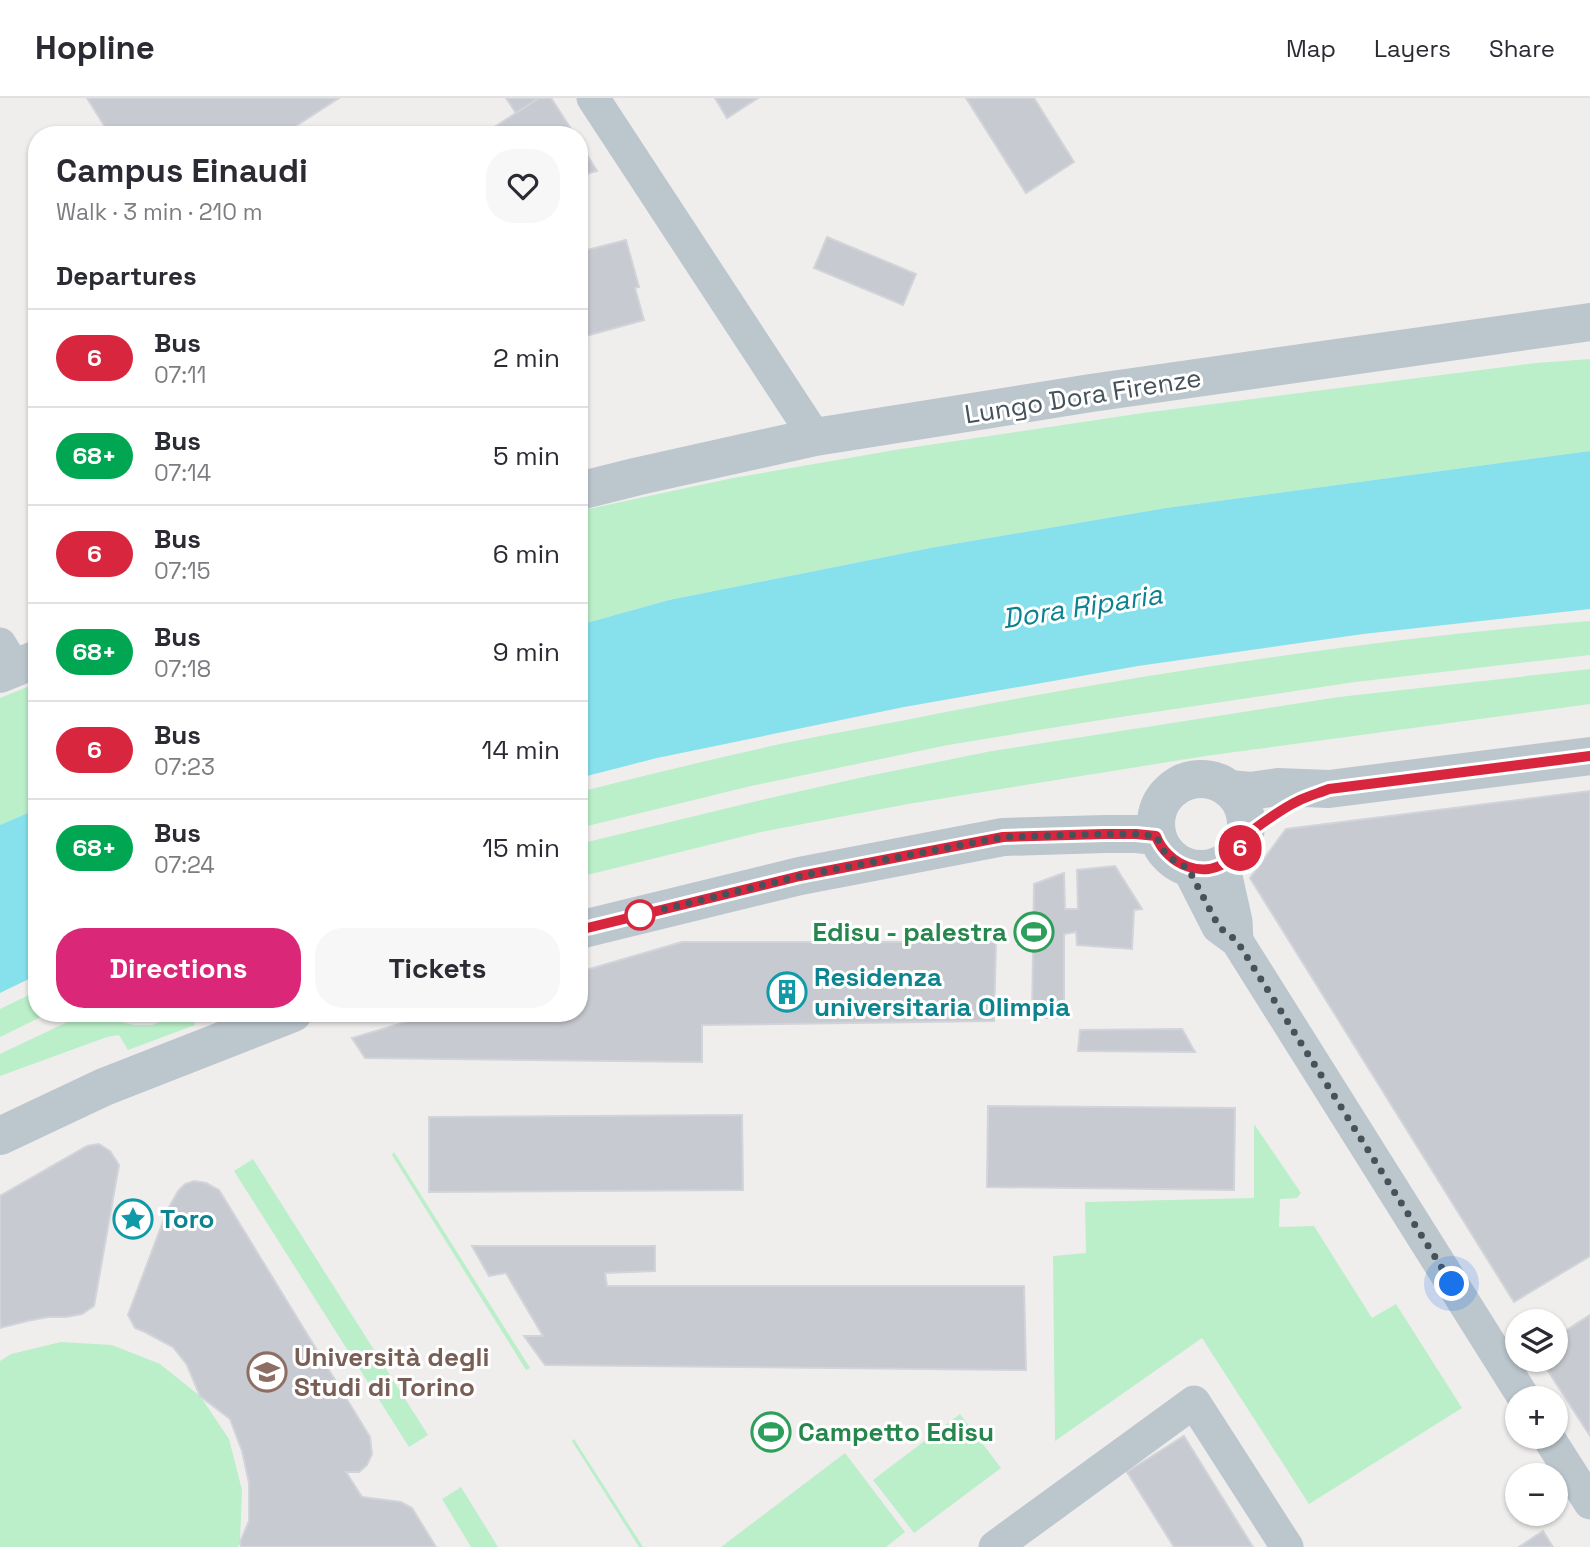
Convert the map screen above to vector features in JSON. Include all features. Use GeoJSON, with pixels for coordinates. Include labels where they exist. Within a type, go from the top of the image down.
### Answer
{"type":"FeatureCollection","features":[{"type":"Feature","properties":{"kind":"street"},"geometry":{"type":"LineString","coordinates":[[593,98],[815,437]]}},
{"type":"Feature","properties":{"kind":"street","name":"Lungo Dora Firenze"},"geometry":{"type":"LineString","coordinates":[[588,489],[815,437],[1091,393],[1590,322]]}},
{"type":"Feature","properties":{"kind":"street"},"geometry":{"type":"LineString","coordinates":[[1230,789],[1329,789],[1590,756]]}},
{"type":"Feature","properties":{"kind":"street"},"geometry":{"type":"LineString","coordinates":[[1329,789],[1298,801],[1219,856],[1176,862],[1165,853],[1156,836],[1156,812],[1163,797],[1174,786],[1189,780],[1205,778],[1220,782],[1230,789],[1242,804],[1247,819],[1219,856],[1219,927],[1237,941],[1516,1386]]}},
{"type":"Feature","properties":{"kind":"street"},"geometry":{"type":"LineString","coordinates":[[588,928],[800,876],[1003,837],[1105,834],[1156,836]]}},
{"type":"Feature","properties":{"kind":"street"},"geometry":{"type":"LineString","coordinates":[[0,1136],[104,1087],[270,1022]]}},
{"type":"Feature","properties":{"kind":"street"},"geometry":{"type":"LineString","coordinates":[[995,1547],[1194,1402],[1287,1547]]}},
{"type":"Feature","properties":{"kind":"street"},"geometry":{"type":"LineString","coordinates":[[1556,1449],[1590,1503]]}},
{"type":"Feature","properties":{"kind":"green space"},"geometry":{"type":"Polygon","coordinates":[[[1590,359],[1590,451],[1166,508],[930,548],[669,600],[588,622],[588,509],[733,478],[895,450],[1143,413],[1536,363],[1590,359]]]}},
{"type":"Feature","properties":{"kind":"green space"},"geometry":{"type":"Polygon","coordinates":[[[1590,621],[1590,655],[1355,682],[948,745],[751,786],[588,826],[588,790],[785,743],[1186,670],[1509,628],[1590,621]]]}},
{"type":"Feature","properties":{"kind":"green space"},"geometry":{"type":"Polygon","coordinates":[[[1590,669],[1590,704],[1205,756],[908,804],[761,832],[588,875],[588,842],[757,801],[992,751],[1339,697],[1590,669]]]}},
{"type":"Feature","properties":{"kind":"green space"},"geometry":{"type":"Polygon","coordinates":[[[28,687],[28,813],[0,825],[0,698],[28,687]]]}},
{"type":"Feature","properties":{"kind":"green space"},"geometry":{"type":"Polygon","coordinates":[[[28,995],[28,1022],[31,1022],[0,1037],[0,1009],[28,995]]]}},
{"type":"Feature","properties":{"kind":"green space"},"geometry":{"type":"Polygon","coordinates":[[[67,1022],[152,1025],[160,1022],[194,1022],[195,1025],[128,1050],[119,1035],[107,1037],[0,1076],[0,1054],[67,1022]]]}},
{"type":"Feature","properties":{"kind":"green space"},"geometry":{"type":"Polygon","coordinates":[[[1254,1124],[1301,1193],[1297,1198],[1280,1199],[1279,1227],[1314,1226],[1372,1318],[1396,1304],[1462,1408],[1309,1504],[1202,1338],[1055,1441],[1053,1256],[1086,1253],[1085,1202],[1254,1198],[1254,1124]]]}},
{"type":"Feature","properties":{"kind":"green space"},"geometry":{"type":"Polygon","coordinates":[[[394,1152],[530,1368],[526,1370],[392,1155],[394,1152]]]}},
{"type":"Feature","properties":{"kind":"green space"},"geometry":{"type":"Polygon","coordinates":[[[253,1159],[428,1435],[409,1447],[234,1171],[253,1159]]]}},
{"type":"Feature","properties":{"kind":"green space"},"geometry":{"type":"Polygon","coordinates":[[[61,1342],[112,1345],[160,1364],[200,1396],[229,1439],[242,1490],[238,1547],[0,1547],[0,1361],[11,1354],[61,1342]]]}},
{"type":"Feature","properties":{"kind":"green space"},"geometry":{"type":"Polygon","coordinates":[[[960,1414],[1001,1468],[914,1533],[873,1480],[960,1414]]]}},
{"type":"Feature","properties":{"kind":"green space"},"geometry":{"type":"Polygon","coordinates":[[[574,1439],[643,1547],[639,1547],[572,1441],[574,1439]]]}},
{"type":"Feature","properties":{"kind":"green space"},"geometry":{"type":"Polygon","coordinates":[[[845,1453],[905,1532],[886,1547],[721,1547],[845,1453]]]}},
{"type":"Feature","properties":{"kind":"green space"},"geometry":{"type":"Polygon","coordinates":[[[461,1487],[498,1547],[471,1547],[442,1499],[461,1487]]]}},
{"type":"Feature","properties":{"kind":"water","name":"Dora Riparia"},"geometry":{"type":"Polygon","coordinates":[[[1590,451],[1590,609],[1363,634],[1138,666],[904,707],[657,758],[588,776],[588,622],[669,600],[930,548],[1166,508],[1590,451]]]}},
{"type":"Feature","properties":{"kind":"water"},"geometry":{"type":"Polygon","coordinates":[[[28,813],[28,979],[0,993],[0,825],[28,813]]]}},
{"type":"Feature","properties":{"kind":"building"},"geometry":{"type":"Polygon","coordinates":[[[87,98],[339,98],[296,126],[104,126],[87,98]]]}},
{"type":"Feature","properties":{"kind":"building"},"geometry":{"type":"Polygon","coordinates":[[[506,98],[539,98],[516,113],[506,98]]]}},
{"type":"Feature","properties":{"kind":"building"},"geometry":{"type":"Polygon","coordinates":[[[539,98],[551,98],[569,126],[496,126],[539,98]]]}},
{"type":"Feature","properties":{"kind":"building"},"geometry":{"type":"Polygon","coordinates":[[[715,98],[758,98],[727,118],[715,98]]]}},
{"type":"Feature","properties":{"kind":"building"},"geometry":{"type":"Polygon","coordinates":[[[966,98],[1034,98],[1074,162],[1026,193],[966,98]]]}},
{"type":"Feature","properties":{"kind":"building"},"geometry":{"type":"Polygon","coordinates":[[[588,156],[597,171],[588,174],[588,156]]]}},
{"type":"Feature","properties":{"kind":"building"},"geometry":{"type":"Polygon","coordinates":[[[827,237],[916,274],[903,305],[814,268],[827,237]]]}},
{"type":"Feature","properties":{"kind":"building"},"geometry":{"type":"Polygon","coordinates":[[[626,240],[639,287],[635,288],[644,320],[588,336],[588,250],[626,240]]]}},
{"type":"Feature","properties":{"kind":"building"},"geometry":{"type":"Polygon","coordinates":[[[1590,791],[1590,1256],[1514,1302],[1250,878],[1286,829],[1590,791]]]}},
{"type":"Feature","properties":{"kind":"building"},"geometry":{"type":"Polygon","coordinates":[[[1115,866],[1142,909],[1134,910],[1132,949],[1077,945],[1076,932],[1064,934],[1064,1018],[1032,1018],[1034,884],[1064,873],[1065,909],[1078,909],[1077,870],[1115,866]]]}},
{"type":"Feature","properties":{"kind":"building","name":"Residenza universitaria Olimpia"},"geometry":{"type":"Polygon","coordinates":[[[682,942],[996,942],[994,1021],[702,1025],[702,1062],[365,1058],[352,1038],[406,1022],[588,1022],[588,969],[682,942]]]}},
{"type":"Feature","properties":{"kind":"building"},"geometry":{"type":"Polygon","coordinates":[[[1182,1029],[1195,1052],[1078,1051],[1080,1030],[1182,1029]]]}},
{"type":"Feature","properties":{"kind":"building"},"geometry":{"type":"Polygon","coordinates":[[[988,1106],[1235,1108],[1234,1190],[987,1187],[988,1106]]]}},
{"type":"Feature","properties":{"kind":"building"},"geometry":{"type":"Polygon","coordinates":[[[742,1115],[743,1190],[429,1192],[429,1117],[742,1115]]]}},
{"type":"Feature","properties":{"kind":"building"},"geometry":{"type":"Polygon","coordinates":[[[99,1144],[110,1151],[119,1165],[94,1306],[82,1314],[48,1317],[0,1328],[0,1196],[87,1146],[99,1144]]]}},
{"type":"Feature","properties":{"kind":"building"},"geometry":{"type":"Polygon","coordinates":[[[194,1181],[206,1183],[219,1190],[370,1437],[372,1454],[367,1465],[359,1472],[346,1472],[362,1497],[401,1502],[412,1508],[436,1547],[241,1547],[240,1542],[249,1521],[249,1483],[242,1451],[230,1419],[200,1396],[187,1365],[173,1347],[135,1328],[128,1315],[167,1211],[178,1191],[185,1184],[194,1181]]]}},
{"type":"Feature","properties":{"kind":"building"},"geometry":{"type":"Polygon","coordinates":[[[472,1246],[655,1246],[655,1271],[605,1273],[607,1286],[1024,1286],[1026,1370],[545,1365],[524,1336],[543,1336],[506,1273],[489,1276],[472,1246]]]}},
{"type":"Feature","properties":{"kind":"building"},"geometry":{"type":"Polygon","coordinates":[[[1590,1315],[1590,1436],[1568,1402],[1568,1386],[1558,1386],[1549,1372],[1568,1372],[1568,1329],[1590,1315]]]}},
{"type":"Feature","properties":{"kind":"building"},"geometry":{"type":"Polygon","coordinates":[[[1184,1436],[1253,1547],[1174,1547],[1127,1472],[1184,1436]]]}},
{"type":"Feature","properties":{"kind":"building"},"geometry":{"type":"Polygon","coordinates":[[[1543,1531],[1553,1547],[1519,1547],[1543,1531]]]}},
{"type":"Feature","properties":{"kind":"bus line","name":"6"},"geometry":{"type":"LineString","coordinates":[[588,928],[800,876],[1003,837],[1061,834],[1156,836],[1165,853],[1176,862],[1188,868],[1217,867],[1230,859],[1245,836],[1298,801],[1329,789],[1590,756]]}},
{"type":"Feature","properties":{"kind":"place","name":"Edisu - palestra"},"geometry":{"type":"Point","coordinates":[1034,932]}},
{"type":"Feature","properties":{"kind":"place","name":"Residenza universitaria Olimpia"},"geometry":{"type":"Point","coordinates":[787,992]}},
{"type":"Feature","properties":{"kind":"place","name":"Toro"},"geometry":{"type":"Point","coordinates":[133,1219]}},
{"type":"Feature","properties":{"kind":"place","name":"Università degli Studi di Torino"},"geometry":{"type":"Point","coordinates":[267,1372]}},
{"type":"Feature","properties":{"kind":"place","name":"Campetto Edisu"},"geometry":{"type":"Point","coordinates":[771,1432]}},
{"type":"Feature","properties":{"kind":"route"},"geometry":{"type":"LineString","coordinates":[[640,915],[800,876],[1003,837],[1061,834],[1156,836],[1165,853],[1188,868],[1219,927],[1237,941],[1452,1284]]}}]}
